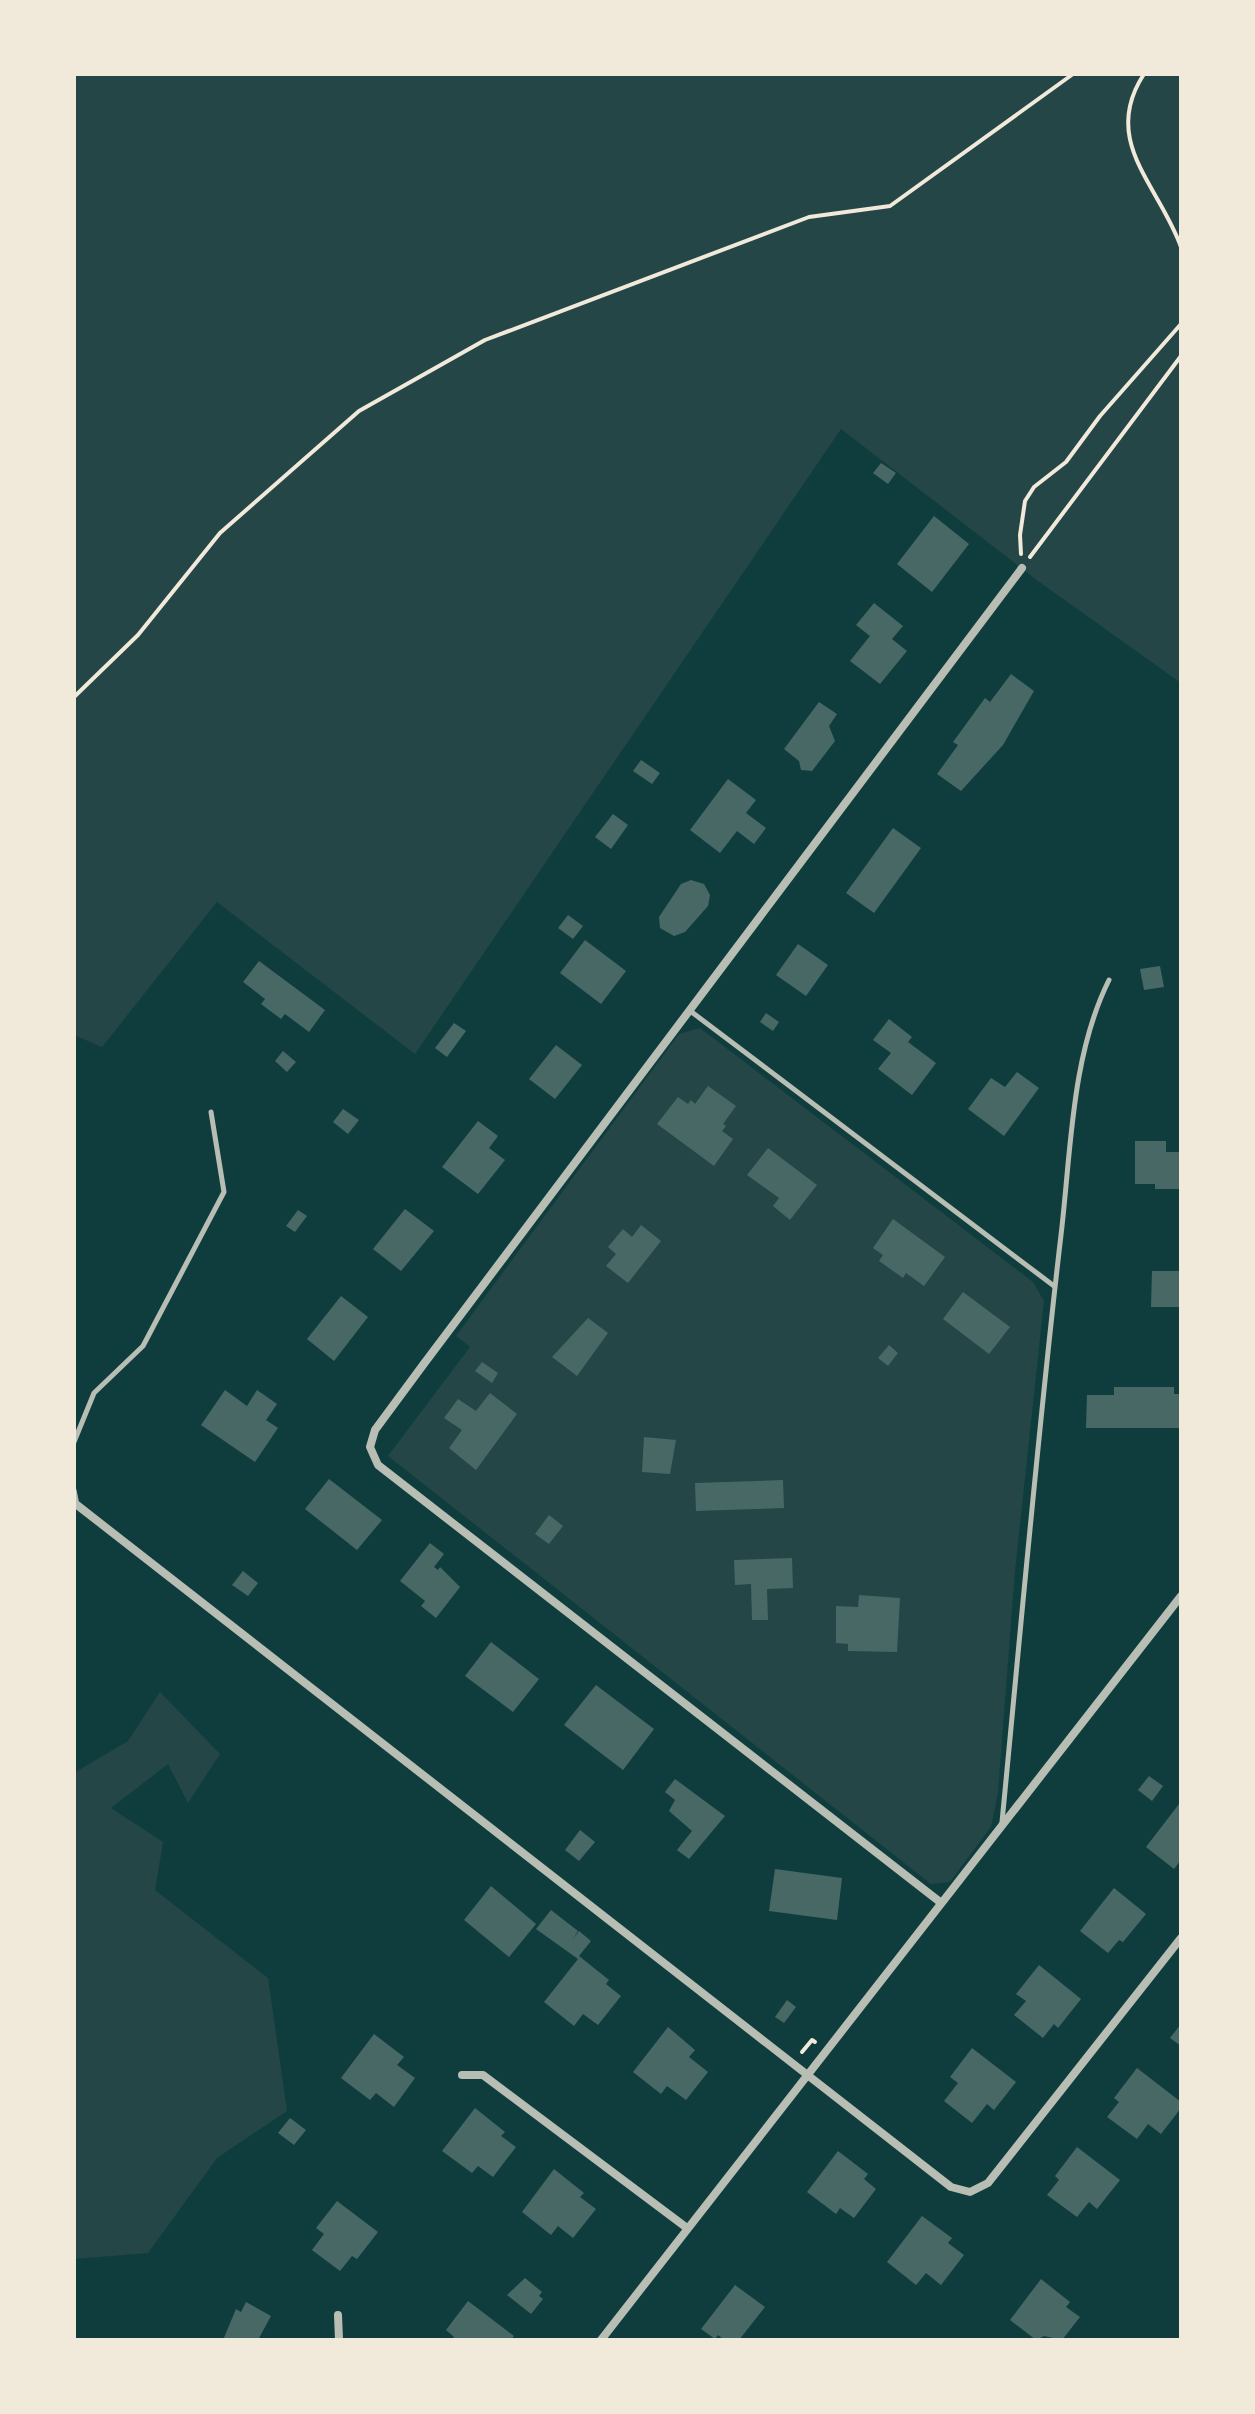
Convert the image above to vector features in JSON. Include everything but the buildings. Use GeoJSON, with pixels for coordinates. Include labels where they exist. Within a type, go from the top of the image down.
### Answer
{"type":"FeatureCollection","features":[{"type":"Feature","properties":{"kind":"street"},"geometry":{"type":"LineString","coordinates":[[940,1902],[378,1465],[370,1447],[375,1430],[1022,568]]}},
{"type":"Feature","properties":{"kind":"street"},"geometry":{"type":"LineString","coordinates":[[77,1505],[951,2187],[970,2192],[988,2183],[1181,1938]]}},
{"type":"Feature","properties":{"kind":"street"},"geometry":{"type":"LineString","coordinates":[[601,2340],[1181,1596]]}},
{"type":"Feature","properties":{"kind":"street"},"geometry":{"type":"LineString","coordinates":[[462,2075],[483,2075],[687,2228]]}},
{"type":"Feature","properties":{"kind":"street"},"geometry":{"type":"LineString","coordinates":[[338,2315],[339,2340]]}},
{"type":"Feature","properties":{"kind":"lane"},"geometry":{"type":"LineString","coordinates":[[1002,1827],[1055,1287],[1077,1097],[1092,1014],[1109,980]]}},
{"type":"Feature","properties":{"kind":"lane"},"geometry":{"type":"LineString","coordinates":[[688,1010],[1055,1287]]}},
{"type":"Feature","properties":{"kind":"lane"},"geometry":{"type":"LineString","coordinates":[[74,1442],[94,1393],[143,1346],[224,1192],[211,1112]]}},
{"type":"Feature","properties":{"kind":"lane"},"geometry":{"type":"LineString","coordinates":[[74,1490],[77,1505]]}},
{"type":"Feature","properties":{"kind":"path"},"geometry":{"type":"LineString","coordinates":[[74,697],[138,635],[220,533],[359,411],[485,340],[809,217],[890,206],[1073,74]]}},
{"type":"Feature","properties":{"kind":"path"},"geometry":{"type":"LineString","coordinates":[[1144,74],[1128,103],[1125,121],[1128,136],[1181,247]]}},
{"type":"Feature","properties":{"kind":"path"},"geometry":{"type":"LineString","coordinates":[[1022,568],[1020,535],[1025,501],[1034,487],[1083,444],[1100,416],[1181,324]]}},
{"type":"Feature","properties":{"kind":"path"},"geometry":{"type":"LineString","coordinates":[[1022,568],[1181,356]]}},
{"type":"Feature","properties":{"kind":"shaded area"},"geometry":{"type":"Polygon","coordinates":[[[74,74],[1181,74],[1181,683],[1038,581],[841,429],[415,1054],[217,902],[102,1047],[74,1035],[74,74]]]}},
{"type":"Feature","properties":{"kind":"shaded area"},"geometry":{"type":"Polygon","coordinates":[[[700,1028],[1033,1282],[1044,1301],[1015,1571],[998,1792],[991,1827],[950,1882],[931,1884],[388,1456],[470,1347],[456,1336],[679,1034],[700,1028]]]}},
{"type":"Feature","properties":{"kind":"shaded area"},"geometry":{"type":"Polygon","coordinates":[[[160,1692],[220,1754],[188,1803],[168,1764],[111,1808],[163,1842],[155,1890],[268,1978],[287,2111],[217,2158],[148,2253],[74,2259],[74,1773],[128,1741],[160,1692]]]}}]}
